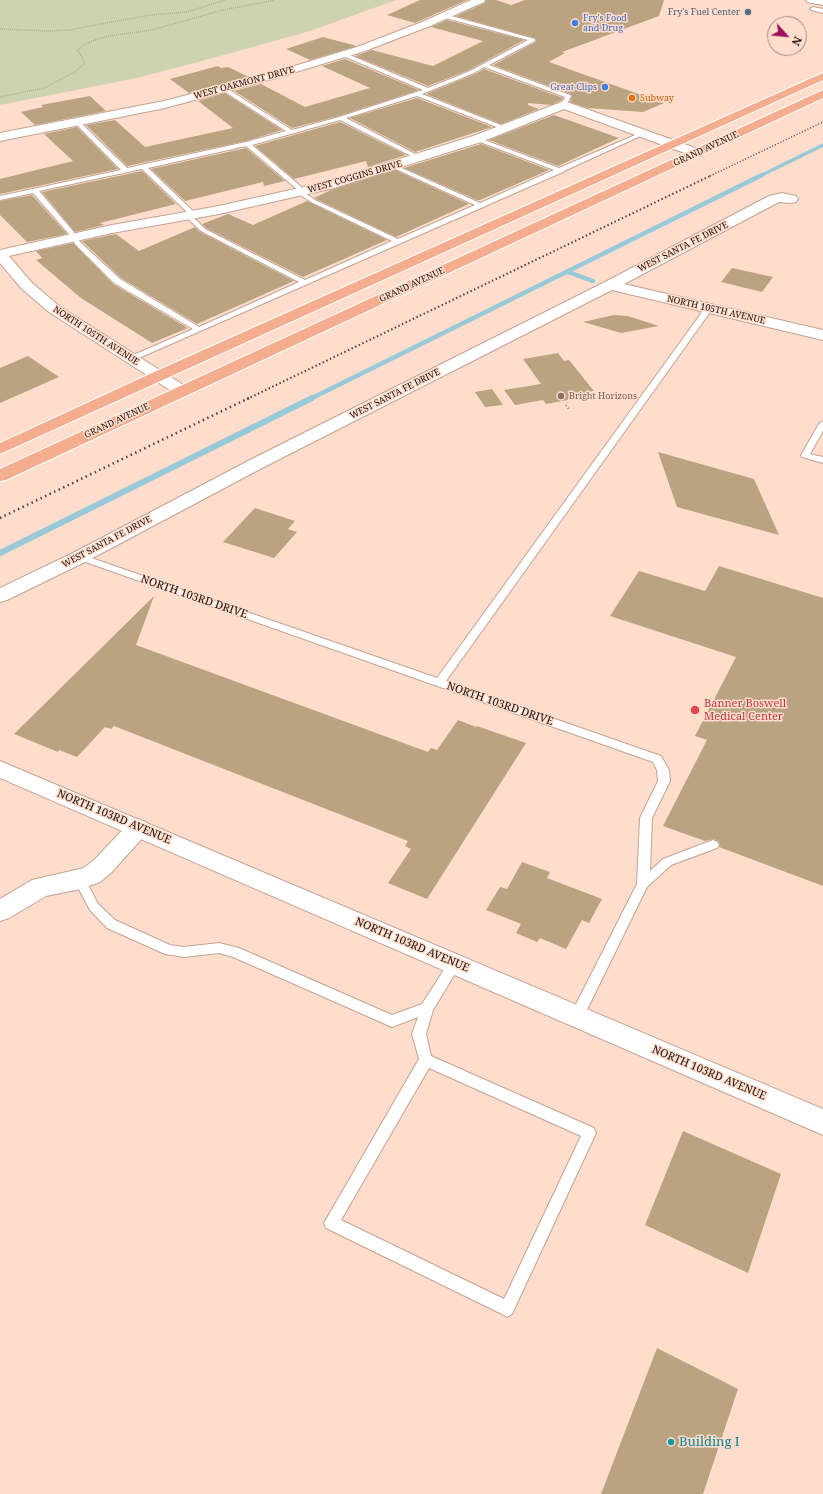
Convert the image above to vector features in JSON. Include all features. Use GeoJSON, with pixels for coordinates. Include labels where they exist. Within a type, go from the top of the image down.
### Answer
{"type":"FeatureCollection","features":[{"type":"Feature","properties":{"kind":"highway","name":"GRAND AVENUE"},"geometry":{"type":"LineString","coordinates":[[0,449],[158,376],[823,76]]}},
{"type":"Feature","properties":{"kind":"highway","name":"GRAND AVENUE"},"geometry":{"type":"LineString","coordinates":[[0,476],[823,94]]}},
{"type":"Feature","properties":{"kind":"street","name":"WEST OAKMONT DRIVE"},"geometry":{"type":"LineString","coordinates":[[0,137],[165,104],[272,76],[343,54],[444,16],[480,0]]}},
{"type":"Feature","properties":{"kind":"street"},"geometry":{"type":"LineString","coordinates":[[812,4],[823,2]]}},
{"type":"Feature","properties":{"kind":"street"},"geometry":{"type":"LineString","coordinates":[[564,105],[697,153]]}},
{"type":"Feature","properties":{"kind":"street","name":"WEST COGGINS DRIVE"},"geometry":{"type":"LineString","coordinates":[[0,254],[73,237],[190,214],[219,210],[329,185],[477,139],[564,105]]}},
{"type":"Feature","properties":{"kind":"street","name":"WEST SANTA FE DRIVE"},"geometry":{"type":"LineString","coordinates":[[0,596],[80,557],[256,464],[610,285],[774,199],[782,197],[791,199]]}},
{"type":"Feature","properties":{"kind":"street","name":"NORTH 105TH AVENUE"},"geometry":{"type":"LineString","coordinates":[[0,254],[26,285],[54,309],[182,391]]}},
{"type":"Feature","properties":{"kind":"street","name":"NORTH 105TH AVENUE"},"geometry":{"type":"LineString","coordinates":[[610,285],[823,335]]}},
{"type":"Feature","properties":{"kind":"street","name":"NORTH 103RD AVENUE"},"geometry":{"type":"LineString","coordinates":[[0,769],[823,1122]]}},
{"type":"Feature","properties":{"kind":"street"},"geometry":{"type":"LineString","coordinates":[[0,911],[41,887],[80,880],[92,875],[103,866],[138,828]]}},
{"type":"Feature","properties":{"kind":"lane"},"geometry":{"type":"LineString","coordinates":[[812,4],[823,11]]}},
{"type":"Feature","properties":{"kind":"lane"},"geometry":{"type":"LineString","coordinates":[[0,198],[247,144],[341,118],[428,90],[472,72],[533,40],[444,16]]}},
{"type":"Feature","properties":{"kind":"lane"},"geometry":{"type":"LineString","coordinates":[[343,54],[428,90]]}},
{"type":"Feature","properties":{"kind":"lane"},"geometry":{"type":"LineString","coordinates":[[484,65],[568,96],[564,105]]}},
{"type":"Feature","properties":{"kind":"lane"},"geometry":{"type":"LineString","coordinates":[[224,89],[292,132]]}},
{"type":"Feature","properties":{"kind":"lane"},"geometry":{"type":"LineString","coordinates":[[418,94],[504,128]]}},
{"type":"Feature","properties":{"kind":"lane"},"geometry":{"type":"LineString","coordinates":[[341,118],[419,158]]}},
{"type":"Feature","properties":{"kind":"lane"},"geometry":{"type":"LineString","coordinates":[[77,122],[125,170]]}},
{"type":"Feature","properties":{"kind":"lane"},"geometry":{"type":"LineString","coordinates":[[132,359],[482,206],[644,133]]}},
{"type":"Feature","properties":{"kind":"lane"},"geometry":{"type":"LineString","coordinates":[[477,139],[561,171]]}},
{"type":"Feature","properties":{"kind":"lane"},"geometry":{"type":"LineString","coordinates":[[247,144],[313,201],[399,242]]}},
{"type":"Feature","properties":{"kind":"lane"},"geometry":{"type":"LineString","coordinates":[[143,166],[190,214],[203,230],[306,283]]}},
{"type":"Feature","properties":{"kind":"lane"},"geometry":{"type":"LineString","coordinates":[[393,166],[482,206]]}},
{"type":"Feature","properties":{"kind":"lane"},"geometry":{"type":"LineString","coordinates":[[34,190],[70,232],[77,243],[117,281],[199,330]]}},
{"type":"Feature","properties":{"kind":"lane"},"geometry":{"type":"LineString","coordinates":[[439,683],[704,315],[707,308]]}},
{"type":"Feature","properties":{"kind":"lane"},"geometry":{"type":"LineString","coordinates":[[823,424],[805,455],[823,460]]}},
{"type":"Feature","properties":{"kind":"lane","name":"NORTH 103RD DRIVE"},"geometry":{"type":"LineString","coordinates":[[80,557],[657,759],[663,770],[664,781],[646,818],[643,884],[577,1016]]}},
{"type":"Feature","properties":{"kind":"lane"},"geometry":{"type":"LineString","coordinates":[[643,884],[667,862],[713,844]]}},
{"type":"Feature","properties":{"kind":"lane"},"geometry":{"type":"LineString","coordinates":[[80,880],[94,907],[111,924],[169,950],[184,952],[219,948],[235,952],[392,1020],[427,1008]]}},
{"type":"Feature","properties":{"kind":"lane"},"geometry":{"type":"LineString","coordinates":[[426,1060],[330,1223],[507,1310],[589,1133],[426,1060],[419,1034],[427,1008],[455,963]]}},
{"type":"Feature","properties":{"kind":"path"},"geometry":{"type":"LineString","coordinates":[[0,29],[48,31],[69,30],[150,15],[187,12],[225,0]]}},
{"type":"Feature","properties":{"kind":"path"},"geometry":{"type":"LineString","coordinates":[[0,97],[44,88],[75,72],[85,63],[78,50],[84,45],[95,40],[108,36],[152,30],[223,10],[274,0]]}},
{"type":"Feature","properties":{"kind":"path"},"geometry":{"type":"LineString","coordinates":[[566,405],[570,411]]}},
{"type":"Feature","properties":{"kind":"green space"},"geometry":{"type":"Polygon","coordinates":[[[0,0],[396,0],[310,31],[228,54],[137,78],[0,105],[0,0]]]}},
{"type":"Feature","properties":{"kind":"building"},"geometry":{"type":"Polygon","coordinates":[[[420,0],[467,0],[415,23],[387,15],[420,0]]]}},
{"type":"Feature","properties":{"kind":"building"},"geometry":{"type":"Polygon","coordinates":[[[486,0],[496,0],[511,5],[525,0],[664,0],[659,16],[562,52],[565,53],[549,62],[664,103],[643,112],[587,108],[570,102],[572,96],[571,94],[493,65],[536,42],[536,39],[456,16],[485,3],[486,0]]]}},
{"type":"Feature","properties":{"kind":"building"},"geometry":{"type":"Polygon","coordinates":[[[447,20],[524,40],[469,70],[428,86],[355,56],[372,50],[433,66],[483,41],[431,27],[447,20]]]}},
{"type":"Feature","properties":{"kind":"building"},"geometry":{"type":"Polygon","coordinates":[[[323,37],[357,46],[310,60],[286,49],[323,37]]]}},
{"type":"Feature","properties":{"kind":"building"},"geometry":{"type":"Polygon","coordinates":[[[345,59],[419,90],[339,116],[292,128],[234,91],[261,84],[305,107],[370,88],[322,66],[345,59]]]}},
{"type":"Feature","properties":{"kind":"building"},"geometry":{"type":"Polygon","coordinates":[[[218,66],[221,68],[228,67],[249,77],[189,93],[170,79],[218,66]]]}},
{"type":"Feature","properties":{"kind":"building"},"geometry":{"type":"Polygon","coordinates":[[[484,69],[563,98],[562,100],[551,105],[528,103],[528,105],[539,109],[501,124],[426,94],[484,69]]]}},
{"type":"Feature","properties":{"kind":"building"},"geometry":{"type":"Polygon","coordinates":[[[225,93],[282,130],[246,141],[127,166],[86,125],[115,120],[145,147],[233,128],[198,101],[225,93]]]}},
{"type":"Feature","properties":{"kind":"building"},"geometry":{"type":"Polygon","coordinates":[[[90,96],[106,111],[35,125],[21,112],[43,107],[41,105],[90,96]]]}},
{"type":"Feature","properties":{"kind":"building"},"geometry":{"type":"Polygon","coordinates":[[[417,98],[492,127],[415,152],[350,118],[417,98]]]}},
{"type":"Feature","properties":{"kind":"building"},"geometry":{"type":"Polygon","coordinates":[[[554,115],[619,138],[558,166],[489,140],[554,115]]]}},
{"type":"Feature","properties":{"kind":"building"},"geometry":{"type":"Polygon","coordinates":[[[340,122],[406,155],[368,167],[366,161],[294,179],[255,146],[340,122]]]}},
{"type":"Feature","properties":{"kind":"building"},"geometry":{"type":"Polygon","coordinates":[[[77,127],[118,169],[0,194],[0,179],[73,161],[44,134],[77,127]]]}},
{"type":"Feature","properties":{"kind":"building"},"geometry":{"type":"Polygon","coordinates":[[[481,144],[549,170],[477,200],[404,168],[481,144]]]}},
{"type":"Feature","properties":{"kind":"building"},"geometry":{"type":"Polygon","coordinates":[[[246,148],[285,181],[264,186],[263,182],[185,201],[151,169],[246,148]]]}},
{"type":"Feature","properties":{"kind":"building"},"geometry":{"type":"Polygon","coordinates":[[[395,170],[469,204],[396,237],[314,198],[331,190],[395,170]]]}},
{"type":"Feature","properties":{"kind":"building"},"geometry":{"type":"Polygon","coordinates":[[[142,171],[176,204],[100,223],[104,225],[75,232],[42,192],[142,171]]]}},
{"type":"Feature","properties":{"kind":"building"},"geometry":{"type":"Polygon","coordinates":[[[32,195],[67,234],[27,242],[0,215],[0,201],[32,195]]]}},
{"type":"Feature","properties":{"kind":"building"},"geometry":{"type":"Polygon","coordinates":[[[307,201],[387,240],[303,277],[206,228],[202,224],[228,214],[253,225],[307,201]]]}},
{"type":"Feature","properties":{"kind":"building"},"geometry":{"type":"Polygon","coordinates":[[[195,227],[200,232],[294,281],[197,324],[121,278],[82,241],[116,234],[139,251],[195,227]]]}},
{"type":"Feature","properties":{"kind":"building"},"geometry":{"type":"Polygon","coordinates":[[[73,243],[113,284],[188,328],[152,343],[81,298],[36,260],[42,258],[36,251],[73,243]]]}},
{"type":"Feature","properties":{"kind":"building"},"geometry":{"type":"Polygon","coordinates":[[[732,268],[773,277],[762,292],[721,282],[732,268]]]}},
{"type":"Feature","properties":{"kind":"building"},"geometry":{"type":"Polygon","coordinates":[[[614,315],[628,316],[659,326],[621,333],[583,322],[614,315]]]}},
{"type":"Feature","properties":{"kind":"building"},"geometry":{"type":"Polygon","coordinates":[[[558,353],[564,361],[569,360],[594,391],[585,392],[589,396],[546,404],[543,400],[515,405],[504,390],[541,384],[523,359],[558,353]]]}},
{"type":"Feature","properties":{"kind":"building"},"geometry":{"type":"Polygon","coordinates":[[[28,356],[59,377],[0,403],[0,368],[28,356]]]}},
{"type":"Feature","properties":{"kind":"building"},"geometry":{"type":"Polygon","coordinates":[[[492,389],[503,405],[485,407],[475,392],[492,389]]]}},
{"type":"Feature","properties":{"kind":"building"},"geometry":{"type":"Polygon","coordinates":[[[658,452],[754,479],[779,535],[677,507],[658,452]]]}},
{"type":"Feature","properties":{"kind":"building"},"geometry":{"type":"Polygon","coordinates":[[[255,508],[295,521],[288,529],[297,532],[274,558],[223,542],[255,508]]]}},
{"type":"Feature","properties":{"kind":"building"},"geometry":{"type":"Polygon","coordinates":[[[719,566],[823,598],[823,886],[719,847],[720,844],[714,839],[705,841],[663,826],[707,740],[695,736],[736,657],[610,616],[639,571],[705,591],[719,566]]]}},
{"type":"Feature","properties":{"kind":"building"},"geometry":{"type":"Polygon","coordinates":[[[154,596],[136,645],[428,752],[431,748],[437,750],[458,720],[526,743],[427,899],[388,883],[411,849],[405,846],[408,841],[114,726],[111,729],[105,727],[77,757],[59,750],[58,752],[14,734],[154,596]]]}},
{"type":"Feature","properties":{"kind":"building"},"geometry":{"type":"Polygon","coordinates":[[[522,862],[550,872],[547,878],[602,899],[589,923],[582,920],[566,949],[540,938],[537,942],[516,933],[521,924],[486,910],[500,887],[507,889],[522,862]]]}},
{"type":"Feature","properties":{"kind":"building"},"geometry":{"type":"Polygon","coordinates":[[[683,1131],[781,1174],[748,1273],[645,1225],[683,1131]]]}},
{"type":"Feature","properties":{"kind":"building","name":"Building I"},"geometry":{"type":"Polygon","coordinates":[[[657,1348],[738,1389],[703,1494],[601,1494],[657,1348]]]}},
{"type":"Feature","properties":{"kind":"waterway"},"geometry":{"type":"LineString","coordinates":[[760,176],[823,145]]}},
{"type":"Feature","properties":{"kind":"waterway"},"geometry":{"type":"LineString","coordinates":[[310,399],[762,175]]}},
{"type":"Feature","properties":{"kind":"waterway"},"geometry":{"type":"LineString","coordinates":[[568,272],[593,281]]}},
{"type":"Feature","properties":{"kind":"waterway"},"geometry":{"type":"LineString","coordinates":[[0,553],[312,398]]}},
{"type":"Feature","properties":{"kind":"railway"},"geometry":{"type":"LineString","coordinates":[[710,176],[823,122]]}},
{"type":"Feature","properties":{"kind":"railway"},"geometry":{"type":"LineString","coordinates":[[247,399],[712,175]]}},
{"type":"Feature","properties":{"kind":"railway"},"geometry":{"type":"LineString","coordinates":[[0,518],[249,398]]}},
{"type":"Feature","properties":{"kind":"place","name":"Fry's Fuel Center"},"geometry":{"type":"Point","coordinates":[748,12]}},
{"type":"Feature","properties":{"kind":"place","name":"Fry's Food and Drug"},"geometry":{"type":"Point","coordinates":[575,23]}},
{"type":"Feature","properties":{"kind":"place","name":"Great Clips"},"geometry":{"type":"Point","coordinates":[605,87]}},
{"type":"Feature","properties":{"kind":"place","name":"Subway"},"geometry":{"type":"Point","coordinates":[632,98]}},
{"type":"Feature","properties":{"kind":"place","name":"Bright Horizons"},"geometry":{"type":"Point","coordinates":[561,396]}},
{"type":"Feature","properties":{"kind":"place","name":"Banner Boswell Medical Center"},"geometry":{"type":"Point","coordinates":[695,710]}},
{"type":"Feature","properties":{"kind":"place","name":"Building I"},"geometry":{"type":"Point","coordinates":[671,1442]}}]}
